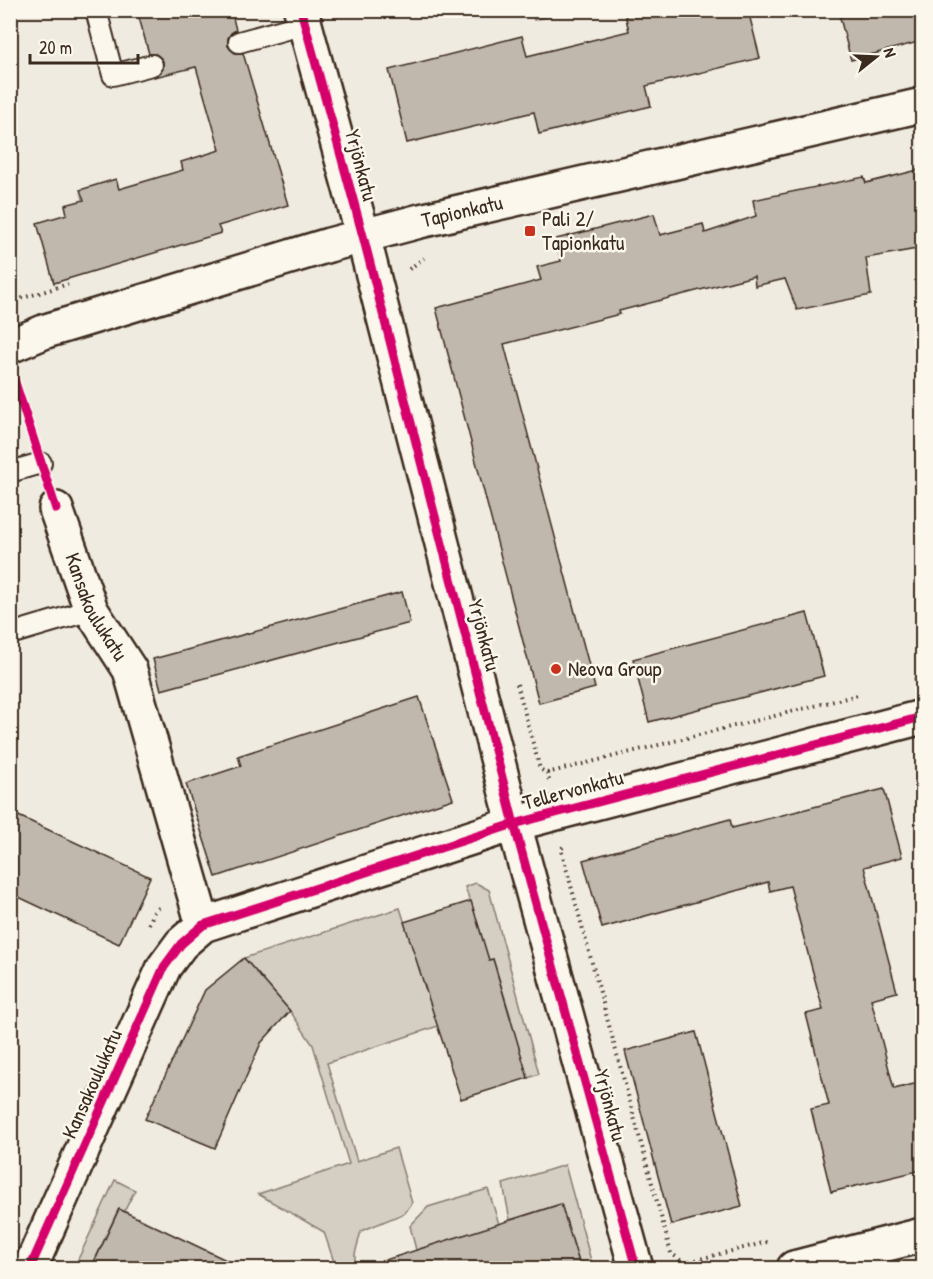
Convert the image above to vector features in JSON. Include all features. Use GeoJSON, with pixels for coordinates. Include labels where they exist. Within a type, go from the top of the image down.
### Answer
{"type":"FeatureCollection","features":[{"type":"Feature","properties":{"kind":"street","name":"Yrjönkatu"},"geometry":{"type":"LineString","coordinates":[[302,17],[363,236],[514,824],[636,1269]]}},
{"type":"Feature","properties":{"kind":"street","name":"Tapionkatu"},"geometry":{"type":"LineString","coordinates":[[10,346],[46,331],[363,236],[922,105]]}},
{"type":"Feature","properties":{"kind":"street","name":"Kansakoulukatu"},"geometry":{"type":"LineString","coordinates":[[30,1269],[164,967],[181,944],[203,925],[130,670],[91,610],[56,509]]}},
{"type":"Feature","properties":{"kind":"street","name":"Tellervonkatu"},"geometry":{"type":"LineString","coordinates":[[203,925],[514,824],[922,717]]}},
{"type":"Feature","properties":{"kind":"street"},"geometry":{"type":"LineString","coordinates":[[794,1269],[922,1235]]}},
{"type":"Feature","properties":{"kind":"lane"},"geometry":{"type":"LineString","coordinates":[[96,10],[113,75],[152,65]]}},
{"type":"Feature","properties":{"kind":"lane"},"geometry":{"type":"LineString","coordinates":[[239,42],[302,17]]}},
{"type":"Feature","properties":{"kind":"lane"},"geometry":{"type":"LineString","coordinates":[[10,472],[41,463]]}},
{"type":"Feature","properties":{"kind":"lane"},"geometry":{"type":"LineString","coordinates":[[10,634],[91,610]]}},
{"type":"Feature","properties":{"kind":"path"},"geometry":{"type":"LineString","coordinates":[[406,271],[428,255],[420,221]]}},
{"type":"Feature","properties":{"kind":"path"},"geometry":{"type":"LineString","coordinates":[[10,302],[79,281]]}},
{"type":"Feature","properties":{"kind":"path"},"geometry":{"type":"LineString","coordinates":[[515,676],[540,769],[547,773],[866,693]]}},
{"type":"Feature","properties":{"kind":"path"},"geometry":{"type":"LineString","coordinates":[[911,681],[922,678]]}},
{"type":"Feature","properties":{"kind":"path"},"geometry":{"type":"LineString","coordinates":[[547,773],[566,840],[561,849],[672,1253],[684,1263],[686,1269]]}},
{"type":"Feature","properties":{"kind":"path"},"geometry":{"type":"LineString","coordinates":[[145,933],[163,898]]}},
{"type":"Feature","properties":{"kind":"shaded area"},"geometry":{"type":"Polygon","coordinates":[[[532,10],[568,11],[534,20],[532,10]]]}},
{"type":"Feature","properties":{"kind":"shaded area"},"geometry":{"type":"Polygon","coordinates":[[[476,883],[489,890],[539,1074],[528,1078],[517,1045],[499,1023],[511,1018],[493,959],[480,963],[481,933],[465,887],[476,883]]]}},
{"type":"Feature","properties":{"kind":"shaded area"},"geometry":{"type":"Polygon","coordinates":[[[400,908],[438,1026],[327,1063],[357,1161],[396,1148],[412,1203],[405,1213],[361,1231],[355,1254],[355,1268],[336,1268],[324,1232],[258,1194],[349,1164],[313,1045],[290,1011],[244,958],[400,908]]]}},
{"type":"Feature","properties":{"kind":"shaded area"},"geometry":{"type":"Polygon","coordinates":[[[565,1165],[593,1268],[581,1268],[561,1204],[510,1220],[503,1184],[565,1165]]]}},
{"type":"Feature","properties":{"kind":"shaded area"},"geometry":{"type":"Polygon","coordinates":[[[115,1180],[135,1190],[124,1212],[118,1210],[91,1268],[74,1268],[115,1180]]]}},
{"type":"Feature","properties":{"kind":"shaded area"},"geometry":{"type":"Polygon","coordinates":[[[488,1189],[499,1224],[416,1250],[410,1226],[428,1207],[488,1189]]]}},
{"type":"Feature","properties":{"kind":"building"},"geometry":{"type":"Polygon","coordinates":[[[137,10],[231,10],[236,30],[228,38],[228,46],[235,53],[243,53],[288,205],[218,226],[221,233],[54,283],[37,223],[67,214],[65,205],[84,200],[80,190],[116,179],[119,189],[183,170],[181,162],[220,150],[196,67],[155,77],[163,69],[163,61],[156,54],[149,54],[137,10]]]}},
{"type":"Feature","properties":{"kind":"building"},"geometry":{"type":"Polygon","coordinates":[[[624,10],[748,10],[760,58],[646,86],[651,106],[539,134],[534,112],[407,143],[389,70],[522,36],[527,56],[629,31],[624,10]]]}},
{"type":"Feature","properties":{"kind":"building"},"geometry":{"type":"Polygon","coordinates":[[[838,10],[922,10],[922,41],[851,60],[838,10]]]}},
{"type":"Feature","properties":{"kind":"building"},"geometry":{"type":"Polygon","coordinates":[[[922,169],[922,248],[866,258],[871,295],[797,310],[785,279],[755,286],[754,276],[504,344],[595,688],[539,703],[436,308],[541,280],[537,267],[561,261],[556,239],[654,214],[660,235],[703,224],[705,233],[756,216],[753,200],[864,177],[866,183],[922,169]]]}},
{"type":"Feature","properties":{"kind":"building"},"geometry":{"type":"Polygon","coordinates":[[[402,592],[410,623],[161,690],[153,659],[402,592]]]}},
{"type":"Feature","properties":{"kind":"building"},"geometry":{"type":"Polygon","coordinates":[[[807,613],[824,676],[649,722],[633,659],[807,613]]]}},
{"type":"Feature","properties":{"kind":"building"},"geometry":{"type":"Polygon","coordinates":[[[419,697],[453,799],[216,877],[186,784],[241,766],[238,756],[419,697]]]}},
{"type":"Feature","properties":{"kind":"building"},"geometry":{"type":"Polygon","coordinates":[[[884,789],[902,857],[864,867],[897,992],[871,999],[894,1089],[922,1082],[922,1170],[831,1192],[811,1109],[829,1105],[806,1014],[823,1010],[790,886],[770,891],[768,882],[602,928],[583,860],[730,819],[732,828],[884,789]]]}},
{"type":"Feature","properties":{"kind":"building"},"geometry":{"type":"Polygon","coordinates":[[[10,812],[150,877],[119,944],[10,893],[10,812]]]}},
{"type":"Feature","properties":{"kind":"building"},"geometry":{"type":"Polygon","coordinates":[[[471,901],[489,960],[493,959],[528,1078],[461,1099],[404,922],[471,901]]]}},
{"type":"Feature","properties":{"kind":"building"},"geometry":{"type":"Polygon","coordinates":[[[244,958],[290,1011],[261,1043],[215,1148],[145,1119],[205,990],[244,958]]]}},
{"type":"Feature","properties":{"kind":"building"},"geometry":{"type":"Polygon","coordinates":[[[696,1032],[742,1206],[671,1225],[625,1051],[696,1032]]]}},
{"type":"Feature","properties":{"kind":"building"},"geometry":{"type":"Polygon","coordinates":[[[561,1204],[581,1269],[380,1269],[379,1262],[561,1204]]]}},
{"type":"Feature","properties":{"kind":"building"},"geometry":{"type":"Polygon","coordinates":[[[119,1209],[245,1269],[91,1269],[119,1209]]]}},
{"type":"Feature","properties":{"kind":"cycle path"},"geometry":{"type":"LineString","coordinates":[[301,10],[363,236],[514,824],[636,1268]]}},
{"type":"Feature","properties":{"kind":"cycle path"},"geometry":{"type":"LineString","coordinates":[[10,367],[56,509]]}},
{"type":"Feature","properties":{"kind":"cycle path"},"geometry":{"type":"LineString","coordinates":[[30,1268],[164,967],[181,944],[203,925],[514,824],[922,717]]}},
{"type":"Feature","properties":{"kind":"place","name":"Pali 2/ Tapionkatu"},"geometry":{"type":"Point","coordinates":[530,231]}},
{"type":"Feature","properties":{"kind":"place","name":"Neova Group"},"geometry":{"type":"Point","coordinates":[556,669]}}]}
